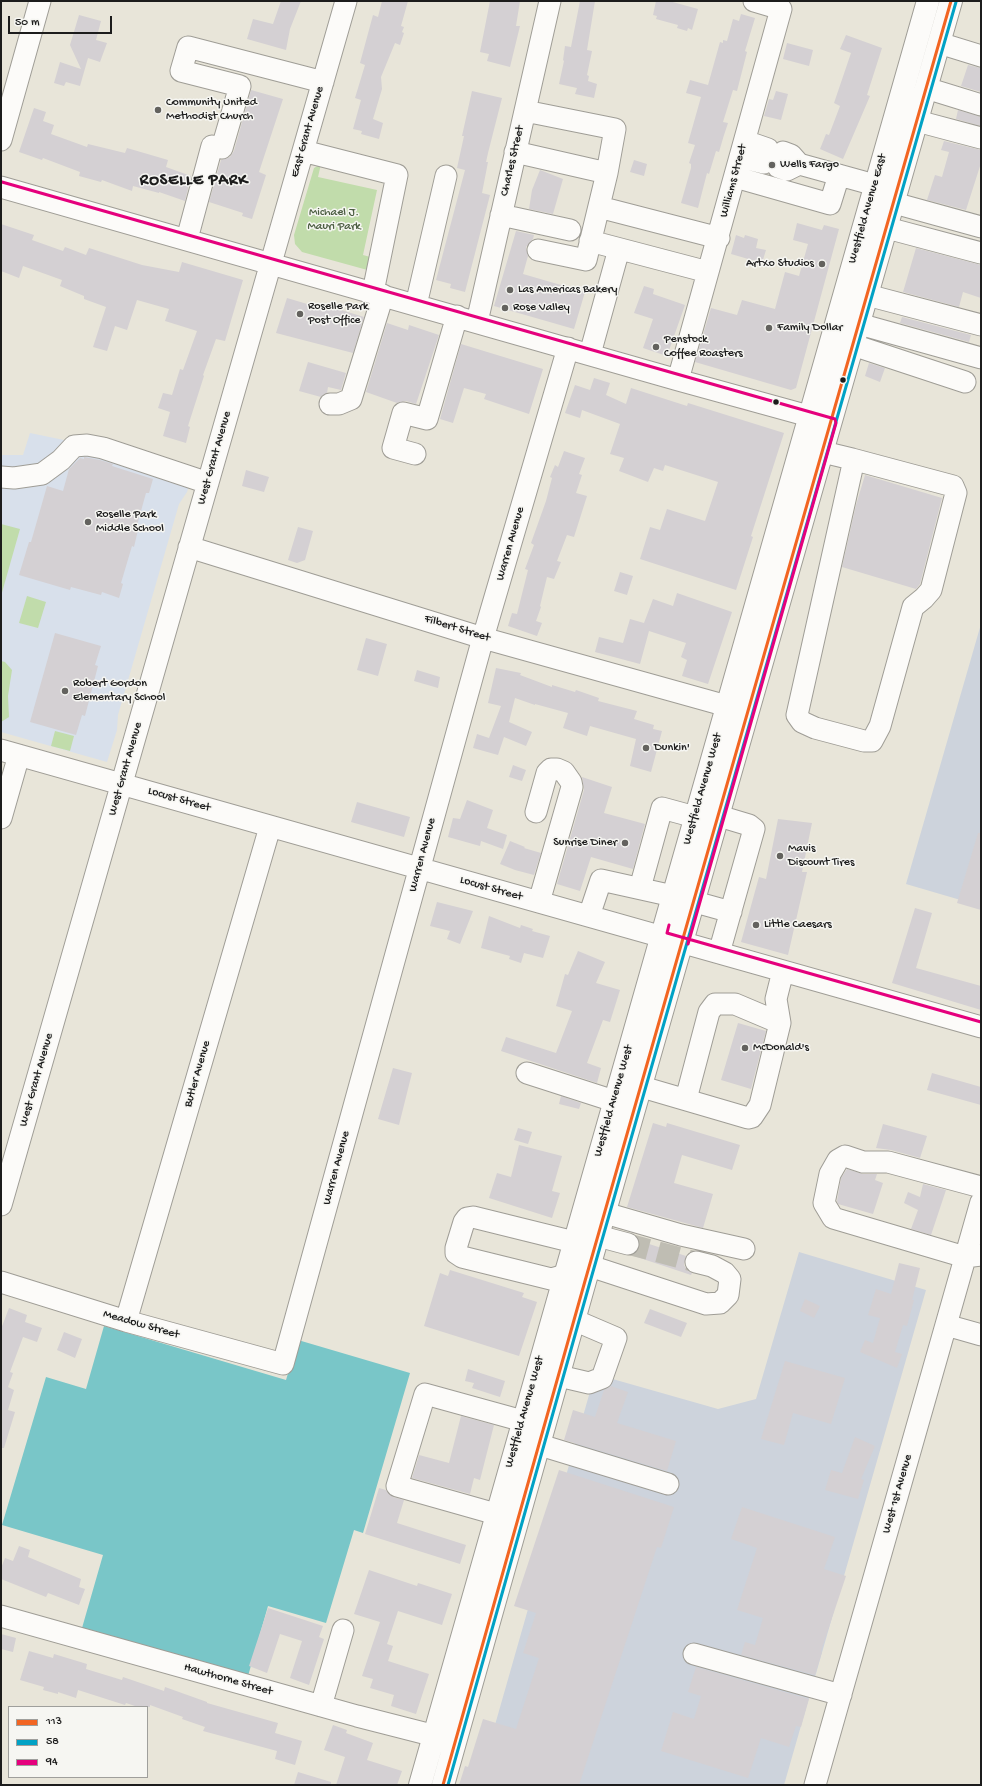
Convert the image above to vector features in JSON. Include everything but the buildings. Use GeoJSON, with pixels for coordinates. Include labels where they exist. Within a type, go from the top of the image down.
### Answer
{"type":"FeatureCollection","features":[{"type":"Feature","properties":{"kind":"main road","name":"Westfield Avenue East"},"geometry":{"type":"LineString","coordinates":[[809,416],[928,1]]}},
{"type":"Feature","properties":{"kind":"main road","name":"Westfield Avenue East"},"geometry":{"type":"LineString","coordinates":[[831,422],[951,1]]}},
{"type":"Feature","properties":{"kind":"main road","name":"Westfield Avenue West"},"geometry":{"type":"LineString","coordinates":[[420,1785],[809,416]]}},
{"type":"Feature","properties":{"kind":"main road","name":"Westfield Avenue West"},"geometry":{"type":"LineString","coordinates":[[443,1785],[587,1274],[642,1088],[831,422]]}},
{"type":"Feature","properties":{"kind":"main road"},"geometry":{"type":"LineString","coordinates":[[565,1275],[587,1274]]}},
{"type":"Feature","properties":{"kind":"main road"},"geometry":{"type":"LineString","coordinates":[[475,1588],[497,1594]]}},
{"type":"Feature","properties":{"kind":"street"},"geometry":{"type":"LineString","coordinates":[[1,140],[40,1]]}},
{"type":"Feature","properties":{"kind":"street","name":"East Grant Avenue"},"geometry":{"type":"LineString","coordinates":[[271,263],[346,1]]}},
{"type":"Feature","properties":{"kind":"street","name":"Charles Street"},"geometry":{"type":"LineString","coordinates":[[477,322],[550,1]]}},
{"type":"Feature","properties":{"kind":"street","name":"Williams Street"},"geometry":{"type":"LineString","coordinates":[[678,380],[719,238],[781,9],[754,1]]}},
{"type":"Feature","properties":{"kind":"street"},"geometry":{"type":"LineString","coordinates":[[939,43],[981,56]]}},
{"type":"Feature","properties":{"kind":"street"},"geometry":{"type":"LineString","coordinates":[[240,86],[181,71],[188,47],[323,82]]}},
{"type":"Feature","properties":{"kind":"street"},"geometry":{"type":"LineString","coordinates":[[187,240],[212,146],[222,148],[246,62]]}},
{"type":"Feature","properties":{"kind":"street"},"geometry":{"type":"LineString","coordinates":[[926,88],[981,105]]}},
{"type":"Feature","properties":{"kind":"street"},"geometry":{"type":"LineString","coordinates":[[525,111],[615,129],[607,173],[586,260],[538,250]]}},
{"type":"Feature","properties":{"kind":"street"},"geometry":{"type":"LineString","coordinates":[[917,121],[981,138]]}},
{"type":"Feature","properties":{"kind":"street"},"geometry":{"type":"LineString","coordinates":[[742,149],[875,185]]}},
{"type":"Feature","properties":{"kind":"street"},"geometry":{"type":"LineString","coordinates":[[303,151],[397,175],[378,294],[351,399],[339,404],[330,404]]}},
{"type":"Feature","properties":{"kind":"street"},"geometry":{"type":"LineString","coordinates":[[515,152],[607,173]]}},
{"type":"Feature","properties":{"kind":"street"},"geometry":{"type":"LineString","coordinates":[[735,177],[830,204],[839,175]]}},
{"type":"Feature","properties":{"kind":"street"},"geometry":{"type":"LineString","coordinates":[[416,305],[446,176]]}},
{"type":"Feature","properties":{"kind":"street"},"geometry":{"type":"LineString","coordinates":[[1,187],[678,380],[831,422]]}},
{"type":"Feature","properties":{"kind":"street"},"geometry":{"type":"LineString","coordinates":[[894,203],[981,227]]}},
{"type":"Feature","properties":{"kind":"street"},"geometry":{"type":"LineString","coordinates":[[599,207],[719,238]]}},
{"type":"Feature","properties":{"kind":"street"},"geometry":{"type":"LineString","coordinates":[[501,215],[570,230]]}},
{"type":"Feature","properties":{"kind":"street"},"geometry":{"type":"LineString","coordinates":[[887,228],[981,254]]}},
{"type":"Feature","properties":{"kind":"street"},"geometry":{"type":"LineString","coordinates":[[590,241],[708,272]]}},
{"type":"Feature","properties":{"kind":"street"},"geometry":{"type":"LineString","coordinates":[[590,354],[619,249]]}},
{"type":"Feature","properties":{"kind":"street","name":"West Grant Avenue"},"geometry":{"type":"LineString","coordinates":[[1,1205],[271,263]]}},
{"type":"Feature","properties":{"kind":"street"},"geometry":{"type":"LineString","coordinates":[[867,295],[981,325]]}},
{"type":"Feature","properties":{"kind":"street"},"geometry":{"type":"LineString","coordinates":[[415,454],[393,448],[403,413],[427,419],[457,316]]}},
{"type":"Feature","properties":{"kind":"street"},"geometry":{"type":"LineString","coordinates":[[859,324],[981,358]]}},
{"type":"Feature","properties":{"kind":"street"},"geometry":{"type":"LineString","coordinates":[[853,346],[965,382]]}},
{"type":"Feature","properties":{"kind":"street","name":"Warren Avenue"},"geometry":{"type":"LineString","coordinates":[[283,1364],[483,638],[568,348]]}},
{"type":"Feature","properties":{"kind":"street"},"geometry":{"type":"LineString","coordinates":[[1,477],[14,478],[42,474],[60,460],[74,446],[86,445],[103,448],[208,483]]}},
{"type":"Feature","properties":{"kind":"street"},"geometry":{"type":"LineString","coordinates":[[823,452],[852,459],[953,486],[956,493],[931,590],[913,607],[880,726],[872,741],[864,741],[815,728],[802,722],[797,716],[852,476],[852,459]]}},
{"type":"Feature","properties":{"kind":"street","name":"Filbert Street"},"geometry":{"type":"LineString","coordinates":[[189,547],[483,638],[727,706]]}},
{"type":"Feature","properties":{"kind":"street"},"geometry":{"type":"LineString","coordinates":[[1,818],[10,752]]}},
{"type":"Feature","properties":{"kind":"street","name":"Locust Street"},"geometry":{"type":"LineString","coordinates":[[10,752],[981,1027]]}},
{"type":"Feature","properties":{"kind":"street"},"geometry":{"type":"LineString","coordinates":[[536,812],[546,773],[552,769],[557,769],[564,772],[572,787],[538,902]]}},
{"type":"Feature","properties":{"kind":"street"},"geometry":{"type":"LineString","coordinates":[[640,888],[662,808],[695,817]]}},
{"type":"Feature","properties":{"kind":"street"},"geometry":{"type":"LineString","coordinates":[[719,816],[749,825],[754,829],[719,953]]}},
{"type":"Feature","properties":{"kind":"street","name":"Butler Avenue"},"geometry":{"type":"LineString","coordinates":[[126,1321],[270,826]]}},
{"type":"Feature","properties":{"kind":"street"},"geometry":{"type":"LineString","coordinates":[[589,916],[601,880],[672,896]]}},
{"type":"Feature","properties":{"kind":"street"},"geometry":{"type":"LineString","coordinates":[[695,902],[729,920]]}},
{"type":"Feature","properties":{"kind":"street"},"geometry":{"type":"LineString","coordinates":[[642,1088],[686,1099],[748,1118],[752,1117],[760,1105],[780,1022],[776,998],[783,971]]}},
{"type":"Feature","properties":{"kind":"street"},"geometry":{"type":"LineString","coordinates":[[686,1099],[709,1012],[716,1004],[735,1004],[780,1022]]}},
{"type":"Feature","properties":{"kind":"street"},"geometry":{"type":"LineString","coordinates":[[527,1073],[614,1101]]}},
{"type":"Feature","properties":{"kind":"street"},"geometry":{"type":"LineString","coordinates":[[973,1256],[833,1218],[824,1204],[830,1174],[838,1160],[844,1156],[863,1162],[888,1162],[981,1187]]}},
{"type":"Feature","properties":{"kind":"street","name":"West 1st Avenue"},"geometry":{"type":"LineString","coordinates":[[815,1785],[946,1325],[973,1256],[981,1202]]}},
{"type":"Feature","properties":{"kind":"street"},"geometry":{"type":"LineString","coordinates":[[605,1213],[681,1235],[744,1249]]}},
{"type":"Feature","properties":{"kind":"street"},"geometry":{"type":"LineString","coordinates":[[565,1275],[551,1279],[462,1257],[456,1253],[456,1248],[464,1222],[467,1218],[473,1217],[574,1242]]}},
{"type":"Feature","properties":{"kind":"street"},"geometry":{"type":"LineString","coordinates":[[598,1236],[628,1244]]}},
{"type":"Feature","properties":{"kind":"street"},"geometry":{"type":"LineString","coordinates":[[587,1274],[706,1304],[720,1303],[728,1295],[730,1279],[724,1273],[712,1266],[696,1262]]}},
{"type":"Feature","properties":{"kind":"street","name":"Meadow Street"},"geometry":{"type":"LineString","coordinates":[[1,1282],[126,1321],[283,1364]]}},
{"type":"Feature","properties":{"kind":"street"},"geometry":{"type":"LineString","coordinates":[[559,1376],[590,1383],[602,1378],[616,1338],[574,1320]]}},
{"type":"Feature","properties":{"kind":"street"},"geometry":{"type":"LineString","coordinates":[[946,1325],[981,1335]]}},
{"type":"Feature","properties":{"kind":"street"},"geometry":{"type":"LineString","coordinates":[[496,1514],[397,1486],[425,1394],[523,1421]]}},
{"type":"Feature","properties":{"kind":"street"},"geometry":{"type":"LineString","coordinates":[[540,1445],[668,1484]]}},
{"type":"Feature","properties":{"kind":"street","name":"Hawthorne Street"},"geometry":{"type":"LineString","coordinates":[[1,1616],[321,1706],[456,1741]]}},
{"type":"Feature","properties":{"kind":"street"},"geometry":{"type":"LineString","coordinates":[[321,1706],[343,1630]]}},
{"type":"Feature","properties":{"kind":"street"},"geometry":{"type":"LineString","coordinates":[[694,1654],[841,1695]]}},
{"type":"Feature","properties":{"kind":"shaded area"},"geometry":{"type":"Polygon","coordinates":[[[30,433],[195,467],[187,492],[179,504],[118,715],[117,730],[107,762],[1,732],[1,455],[23,455],[30,433]]]}},
{"type":"Feature","properties":{"kind":"shaded area"},"geometry":{"type":"Polygon","coordinates":[[[981,624],[981,906],[906,884],[981,624]]]}},
{"type":"Feature","properties":{"kind":"shaded area"},"geometry":{"type":"Polygon","coordinates":[[[799,1252],[926,1290],[784,1785],[548,1785],[483,1767],[595,1374],[718,1409],[756,1399],[799,1252]]]}},
{"type":"Feature","properties":{"kind":"green space","name":"Michael J. Mauri Park"},"geometry":{"type":"Polygon","coordinates":[[[321,164],[318,177],[377,190],[363,255],[374,258],[371,271],[302,252],[295,244],[294,235],[314,168],[321,164]]]}},
{"type":"Feature","properties":{"kind":"green space"},"geometry":{"type":"Polygon","coordinates":[[[1,524],[20,529],[1,596],[1,524]]]}},
{"type":"Feature","properties":{"kind":"green space"},"geometry":{"type":"Polygon","coordinates":[[[27,596],[46,602],[38,628],[19,623],[27,596]]]}},
{"type":"Feature","properties":{"kind":"green space"},"geometry":{"type":"Polygon","coordinates":[[[1,661],[5,662],[12,670],[8,696],[9,717],[1,722],[1,661]]]}},
{"type":"Feature","properties":{"kind":"green space"},"geometry":{"type":"Polygon","coordinates":[[[55,731],[74,736],[70,751],[51,746],[55,731]]]}},
{"type":"Feature","properties":{"kind":"water"},"geometry":{"type":"Polygon","coordinates":[[[104,1326],[286,1380],[298,1340],[410,1373],[363,1533],[354,1530],[326,1623],[268,1606],[248,1676],[82,1628],[103,1555],[2,1525],[46,1377],[86,1389],[104,1326]]]}},
{"type":"Feature","properties":{"kind":"tunnel"},"geometry":{"type":"LineString","coordinates":[[628,1244],[696,1262]]}},
{"type":"Feature","properties":{"kind":"transit line","name":"113"},"geometry":{"type":"LineString","coordinates":[[443,1785],[585,1281],[951,1]]}},
{"type":"Feature","properties":{"kind":"transit line","name":"58"},"geometry":{"type":"LineString","coordinates":[[448,1785],[590,1282],[956,2]]}},
{"type":"Feature","properties":{"kind":"transit line","name":"94"},"geometry":{"type":"LineString","coordinates":[[2,182],[835,419],[836,423],[688,944]]}},
{"type":"Feature","properties":{"kind":"transit line","name":"94"},"geometry":{"type":"LineString","coordinates":[[669,925],[667,933],[981,1022]]}},
{"type":"Feature","properties":{"kind":"place","name":"Community United Methodist Church"},"geometry":{"type":"Point","coordinates":[158,110]}},
{"type":"Feature","properties":{"kind":"place","name":"Wells Fargo"},"geometry":{"type":"Point","coordinates":[772,165]}},
{"type":"Feature","properties":{"kind":"place","name":"ArtXo Studios"},"geometry":{"type":"Point","coordinates":[822,264]}},
{"type":"Feature","properties":{"kind":"place","name":"Las Americas Bakery"},"geometry":{"type":"Point","coordinates":[510,290]}},
{"type":"Feature","properties":{"kind":"place","name":"Rose Valley"},"geometry":{"type":"Point","coordinates":[505,308]}},
{"type":"Feature","properties":{"kind":"place","name":"Roselle Park Post Office"},"geometry":{"type":"Point","coordinates":[300,314]}},
{"type":"Feature","properties":{"kind":"place","name":"Family Dollar"},"geometry":{"type":"Point","coordinates":[769,328]}},
{"type":"Feature","properties":{"kind":"place","name":"Penstock Coffee Roasters"},"geometry":{"type":"Point","coordinates":[656,347]}},
{"type":"Feature","properties":{"kind":"place","name":"Roselle Park Middle School"},"geometry":{"type":"Point","coordinates":[88,522]}},
{"type":"Feature","properties":{"kind":"place","name":"Robert Gordon Elementary School"},"geometry":{"type":"Point","coordinates":[65,691]}},
{"type":"Feature","properties":{"kind":"place","name":"Dunkin'"},"geometry":{"type":"Point","coordinates":[646,748]}},
{"type":"Feature","properties":{"kind":"place","name":"Sunrise Diner"},"geometry":{"type":"Point","coordinates":[625,843]}},
{"type":"Feature","properties":{"kind":"place","name":"Mavis Discount Tires"},"geometry":{"type":"Point","coordinates":[780,856]}},
{"type":"Feature","properties":{"kind":"place","name":"Little Caesars"},"geometry":{"type":"Point","coordinates":[756,925]}},
{"type":"Feature","properties":{"kind":"place","name":"McDonald's"},"geometry":{"type":"Point","coordinates":[745,1048]}},
{"type":"Feature","properties":{"kind":"district","name":"ROSELLE PARK"},"geometry":{"type":"Point","coordinates":[194,182]}}]}
